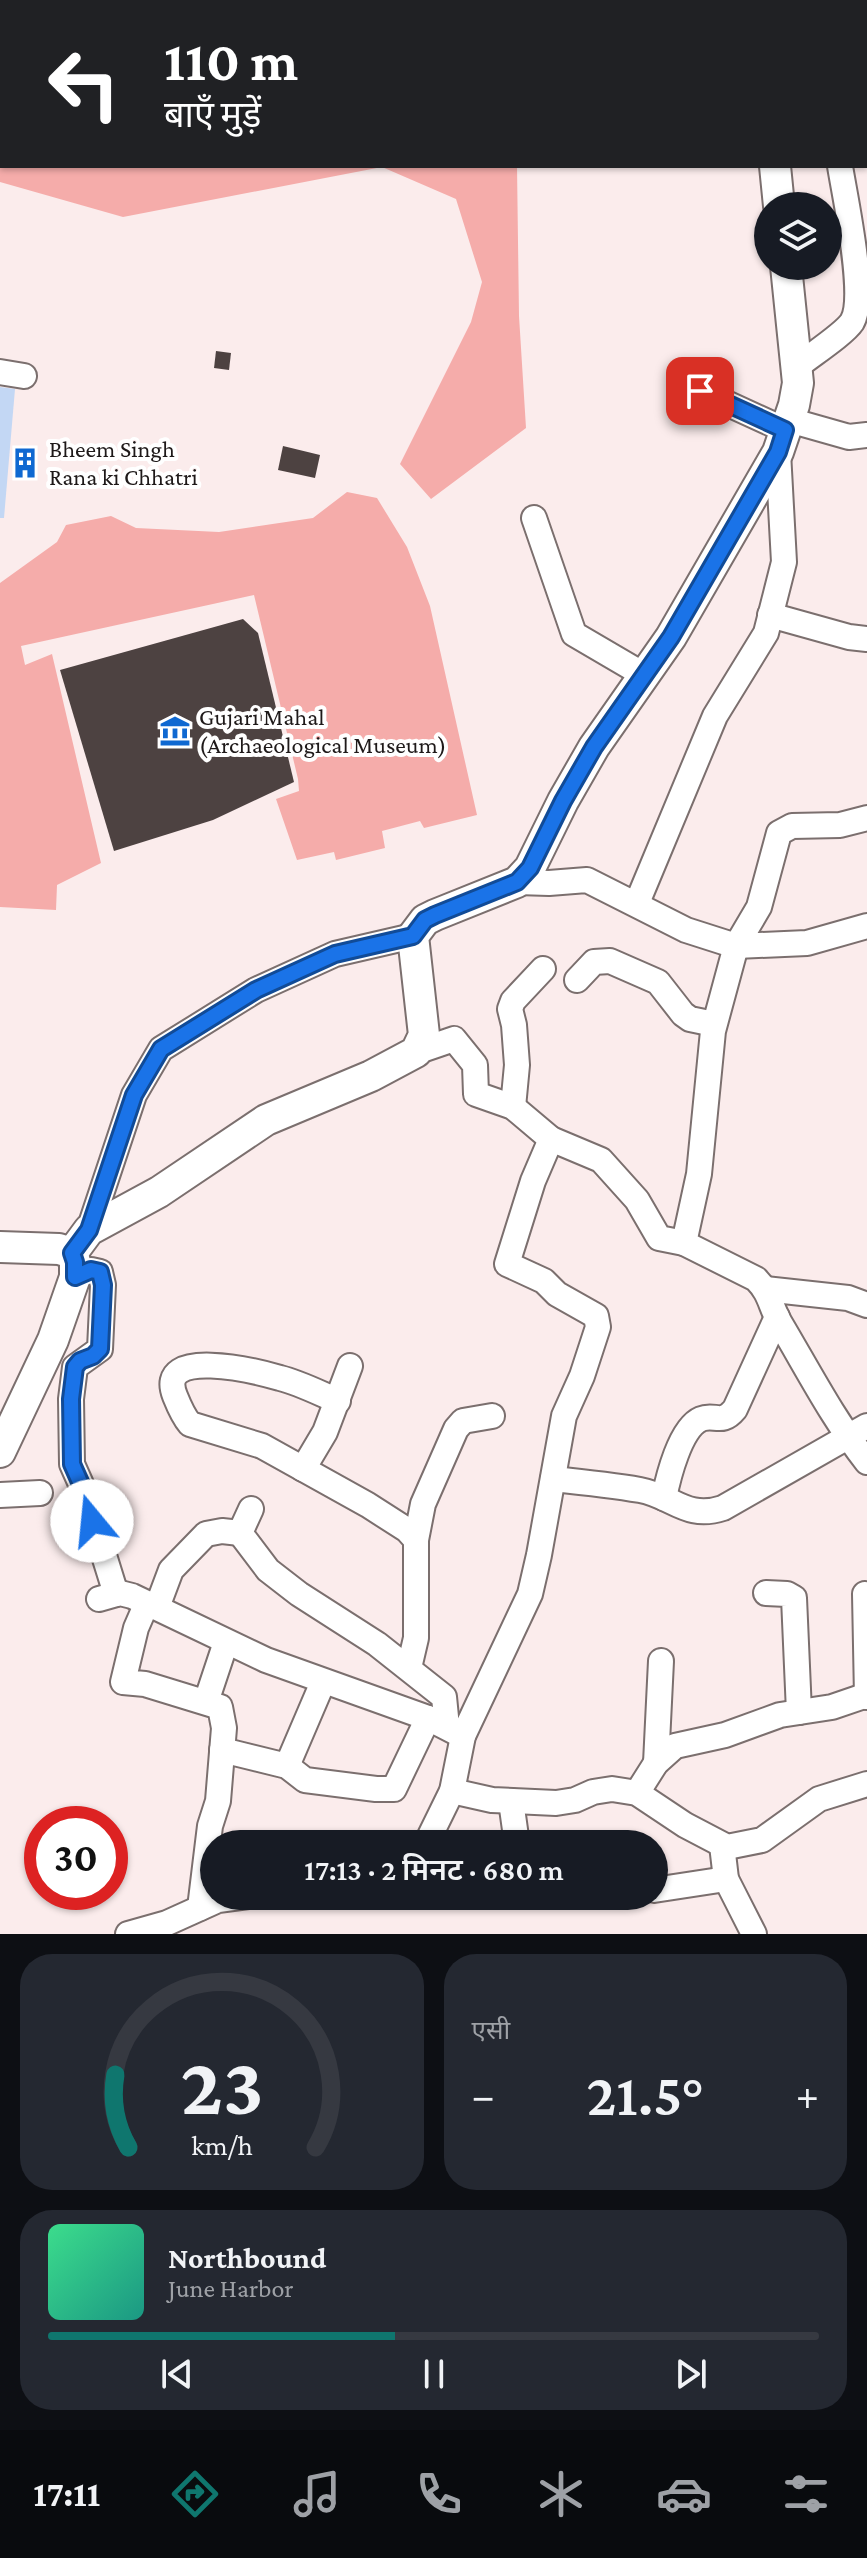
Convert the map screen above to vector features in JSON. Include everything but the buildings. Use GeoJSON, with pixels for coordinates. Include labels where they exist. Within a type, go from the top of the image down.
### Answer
{"type":"FeatureCollection","features":[{"type":"Feature","properties":{"kind":"main road"},"geometry":{"type":"LineString","coordinates":[[775,168],[778,192]]}},
{"type":"Feature","properties":{"kind":"main road"},"geometry":{"type":"LineString","coordinates":[[3,1441],[53,1340],[79,1253],[159,1192],[266,1120],[371,1076],[416,1052],[424,1035],[413,936],[425,920],[517,882],[530,868],[594,747],[699,591],[784,434],[797,394],[798,366],[788,280]]}},
{"type":"Feature","properties":{"kind":"main road"},"geometry":{"type":"LineString","coordinates":[[0,1247],[59,1249],[79,1253]]}},
{"type":"Feature","properties":{"kind":"street"},"geometry":{"type":"LineString","coordinates":[[798,366],[851,323],[857,307],[857,280],[840,168]]}},
{"type":"Feature","properties":{"kind":"street"},"geometry":{"type":"LineString","coordinates":[[700,391],[784,434],[867,435]]}},
{"type":"Feature","properties":{"kind":"street"},"geometry":{"type":"LineString","coordinates":[[637,903],[715,716],[766,633],[784,562],[784,434]]}},
{"type":"Feature","properties":{"kind":"street"},"geometry":{"type":"LineString","coordinates":[[534,518],[574,634],[644,675]]}},
{"type":"Feature","properties":{"kind":"street"},"geometry":{"type":"LineString","coordinates":[[770,615],[867,639]]}},
{"type":"Feature","properties":{"kind":"street"},"geometry":{"type":"LineString","coordinates":[[684,1243],[699,1174],[714,1024],[736,946],[759,907],[779,833],[792,826],[840,825],[867,818]]}},
{"type":"Feature","properties":{"kind":"street"},"geometry":{"type":"LineString","coordinates":[[517,882],[587,880],[686,930],[736,946],[807,943],[867,926]]}},
{"type":"Feature","properties":{"kind":"street"},"geometry":{"type":"LineString","coordinates":[[413,936],[335,954],[256,990],[161,1049],[134,1095],[79,1253],[91,1270],[100,1272],[103,1285],[100,1349],[75,1367],[71,1412],[72,1464],[84,1491],[108,1596],[132,1596],[266,1660],[446,1727]]}},
{"type":"Feature","properties":{"kind":"street"},"geometry":{"type":"LineString","coordinates":[[577,980],[594,962],[610,961],[658,982],[690,1019],[714,1024]]}},
{"type":"Feature","properties":{"kind":"street"},"geometry":{"type":"LineString","coordinates":[[513,1107],[517,1065],[510,1009],[513,1001],[543,969]]}},
{"type":"Feature","properties":{"kind":"street"},"geometry":{"type":"LineString","coordinates":[[416,1052],[454,1039],[475,1065],[476,1094],[513,1107],[551,1139],[601,1160],[637,1200],[659,1238],[684,1243],[756,1279],[765,1289],[777,1317],[858,1432],[867,1462]]}},
{"type":"Feature","properties":{"kind":"street"},"geometry":{"type":"LineString","coordinates":[[222,1750],[287,1766],[305,1780],[394,1789],[446,1727],[530,1594],[564,1416],[582,1376],[598,1327],[596,1316],[557,1294],[544,1281],[507,1264],[533,1181],[551,1139]]}},
{"type":"Feature","properties":{"kind":"street"},"geometry":{"type":"LineString","coordinates":[[765,1289],[848,1298],[867,1305]]}},
{"type":"Feature","properties":{"kind":"street"},"geometry":{"type":"LineString","coordinates":[[664,1498],[677,1449],[698,1421],[703,1418],[721,1420],[735,1409],[777,1317]]}},
{"type":"Feature","properties":{"kind":"street"},"geometry":{"type":"LineString","coordinates":[[338,1401],[279,1377],[217,1366],[179,1369],[171,1385],[190,1424],[262,1446],[368,1505],[407,1530],[416,1540]]}},
{"type":"Feature","properties":{"kind":"street"},"geometry":{"type":"LineString","coordinates":[[303,1469],[325,1432],[350,1366]]}},
{"type":"Feature","properties":{"kind":"street"},"geometry":{"type":"LineString","coordinates":[[409,1668],[416,1638],[416,1540],[423,1504],[456,1429],[463,1421],[492,1416]]}},
{"type":"Feature","properties":{"kind":"street"},"geometry":{"type":"LineString","coordinates":[[553,1479],[644,1491],[681,1508],[710,1512],[723,1508],[858,1432]]}},
{"type":"Feature","properties":{"kind":"street"},"geometry":{"type":"LineString","coordinates":[[0,1495],[40,1493]]}},
{"type":"Feature","properties":{"kind":"street"},"geometry":{"type":"LineString","coordinates":[[240,1533],[251,1509]]}},
{"type":"Feature","properties":{"kind":"street"},"geometry":{"type":"LineString","coordinates":[[210,1830],[218,1801],[224,1728],[220,1707],[145,1684],[123,1682],[136,1628],[148,1606],[159,1602],[171,1570],[206,1534],[222,1531],[240,1533],[268,1570],[409,1668],[444,1697],[452,1791],[433,1830]]}},
{"type":"Feature","properties":{"kind":"street"},"geometry":{"type":"LineString","coordinates":[[766,1593],[787,1594],[794,1598],[799,1712]]}},
{"type":"Feature","properties":{"kind":"street"},"geometry":{"type":"LineString","coordinates":[[637,1793],[656,1763],[675,1746],[725,1735],[773,1717],[832,1707],[867,1695],[865,1594]]}},
{"type":"Feature","properties":{"kind":"street"},"geometry":{"type":"LineString","coordinates":[[206,1702],[226,1642]]}},
{"type":"Feature","properties":{"kind":"street"},"geometry":{"type":"LineString","coordinates":[[656,1763],[661,1661]]}},
{"type":"Feature","properties":{"kind":"street"},"geometry":{"type":"LineString","coordinates":[[287,1766],[323,1682]]}},
{"type":"Feature","properties":{"kind":"street"},"geometry":{"type":"LineString","coordinates":[[452,1791],[492,1800],[556,1803],[612,1789],[637,1793],[665,1814],[722,1845],[747,1845],[762,1840],[819,1799],[867,1784]]}},
{"type":"Feature","properties":{"kind":"street"},"geometry":{"type":"LineString","coordinates":[[511,1801],[515,1830]]}},
{"type":"Feature","properties":{"kind":"street"},"geometry":{"type":"LineString","coordinates":[[722,1845],[726,1879],[754,1934]]}},
{"type":"Feature","properties":{"kind":"street"},"geometry":{"type":"LineString","coordinates":[[668,1888],[726,1879]]}},
{"type":"Feature","properties":{"kind":"street"},"geometry":{"type":"LineString","coordinates":[[128,1934],[167,1923],[200,1908]]}},
{"type":"Feature","properties":{"kind":"shaded area"},"geometry":{"type":"Polygon","coordinates":[[[0,168],[377,168],[123,217],[0,182],[0,168]]]}},
{"type":"Feature","properties":{"kind":"shaded area"},"geometry":{"type":"Polygon","coordinates":[[[384,168],[517,168],[519,316],[526,428],[431,499],[400,464],[471,322],[482,282],[456,199],[384,168]]]}},
{"type":"Feature","properties":{"kind":"shaded area"},"geometry":{"type":"Polygon","coordinates":[[[347,492],[377,498],[407,547],[430,606],[477,815],[424,828],[420,821],[382,831],[385,848],[336,860],[334,852],[297,860],[276,799],[299,791],[298,779],[254,595],[21,646],[25,665],[52,654],[101,863],[57,885],[56,910],[0,907],[0,583],[57,542],[66,525],[111,516],[136,528],[219,532],[313,518],[347,492]]]}},
{"type":"Feature","properties":{"kind":"water"},"geometry":{"type":"Polygon","coordinates":[[[0,387],[15,389],[4,518],[0,518],[0,387]]]}},
{"type":"Feature","properties":{"kind":"place","name":"Bheem Singh Rana ki Chhatri"},"geometry":{"type":"Point","coordinates":[25,463]}},
{"type":"Feature","properties":{"kind":"place","name":"Gujari Mahal (Archaeological Museum)"},"geometry":{"type":"Point","coordinates":[175,731]}},
{"type":"Feature","properties":{"kind":"route"},"geometry":{"type":"LineString","coordinates":[[92,1521],[72,1464],[71,1399],[75,1367],[100,1349],[103,1285],[100,1272],[91,1270],[75,1277],[72,1253],[89,1230],[134,1095],[161,1049],[214,1014],[256,990],[335,954],[413,936],[425,920],[517,882],[530,868],[594,747],[671,637],[778,452],[785,430],[700,391]]}}]}
